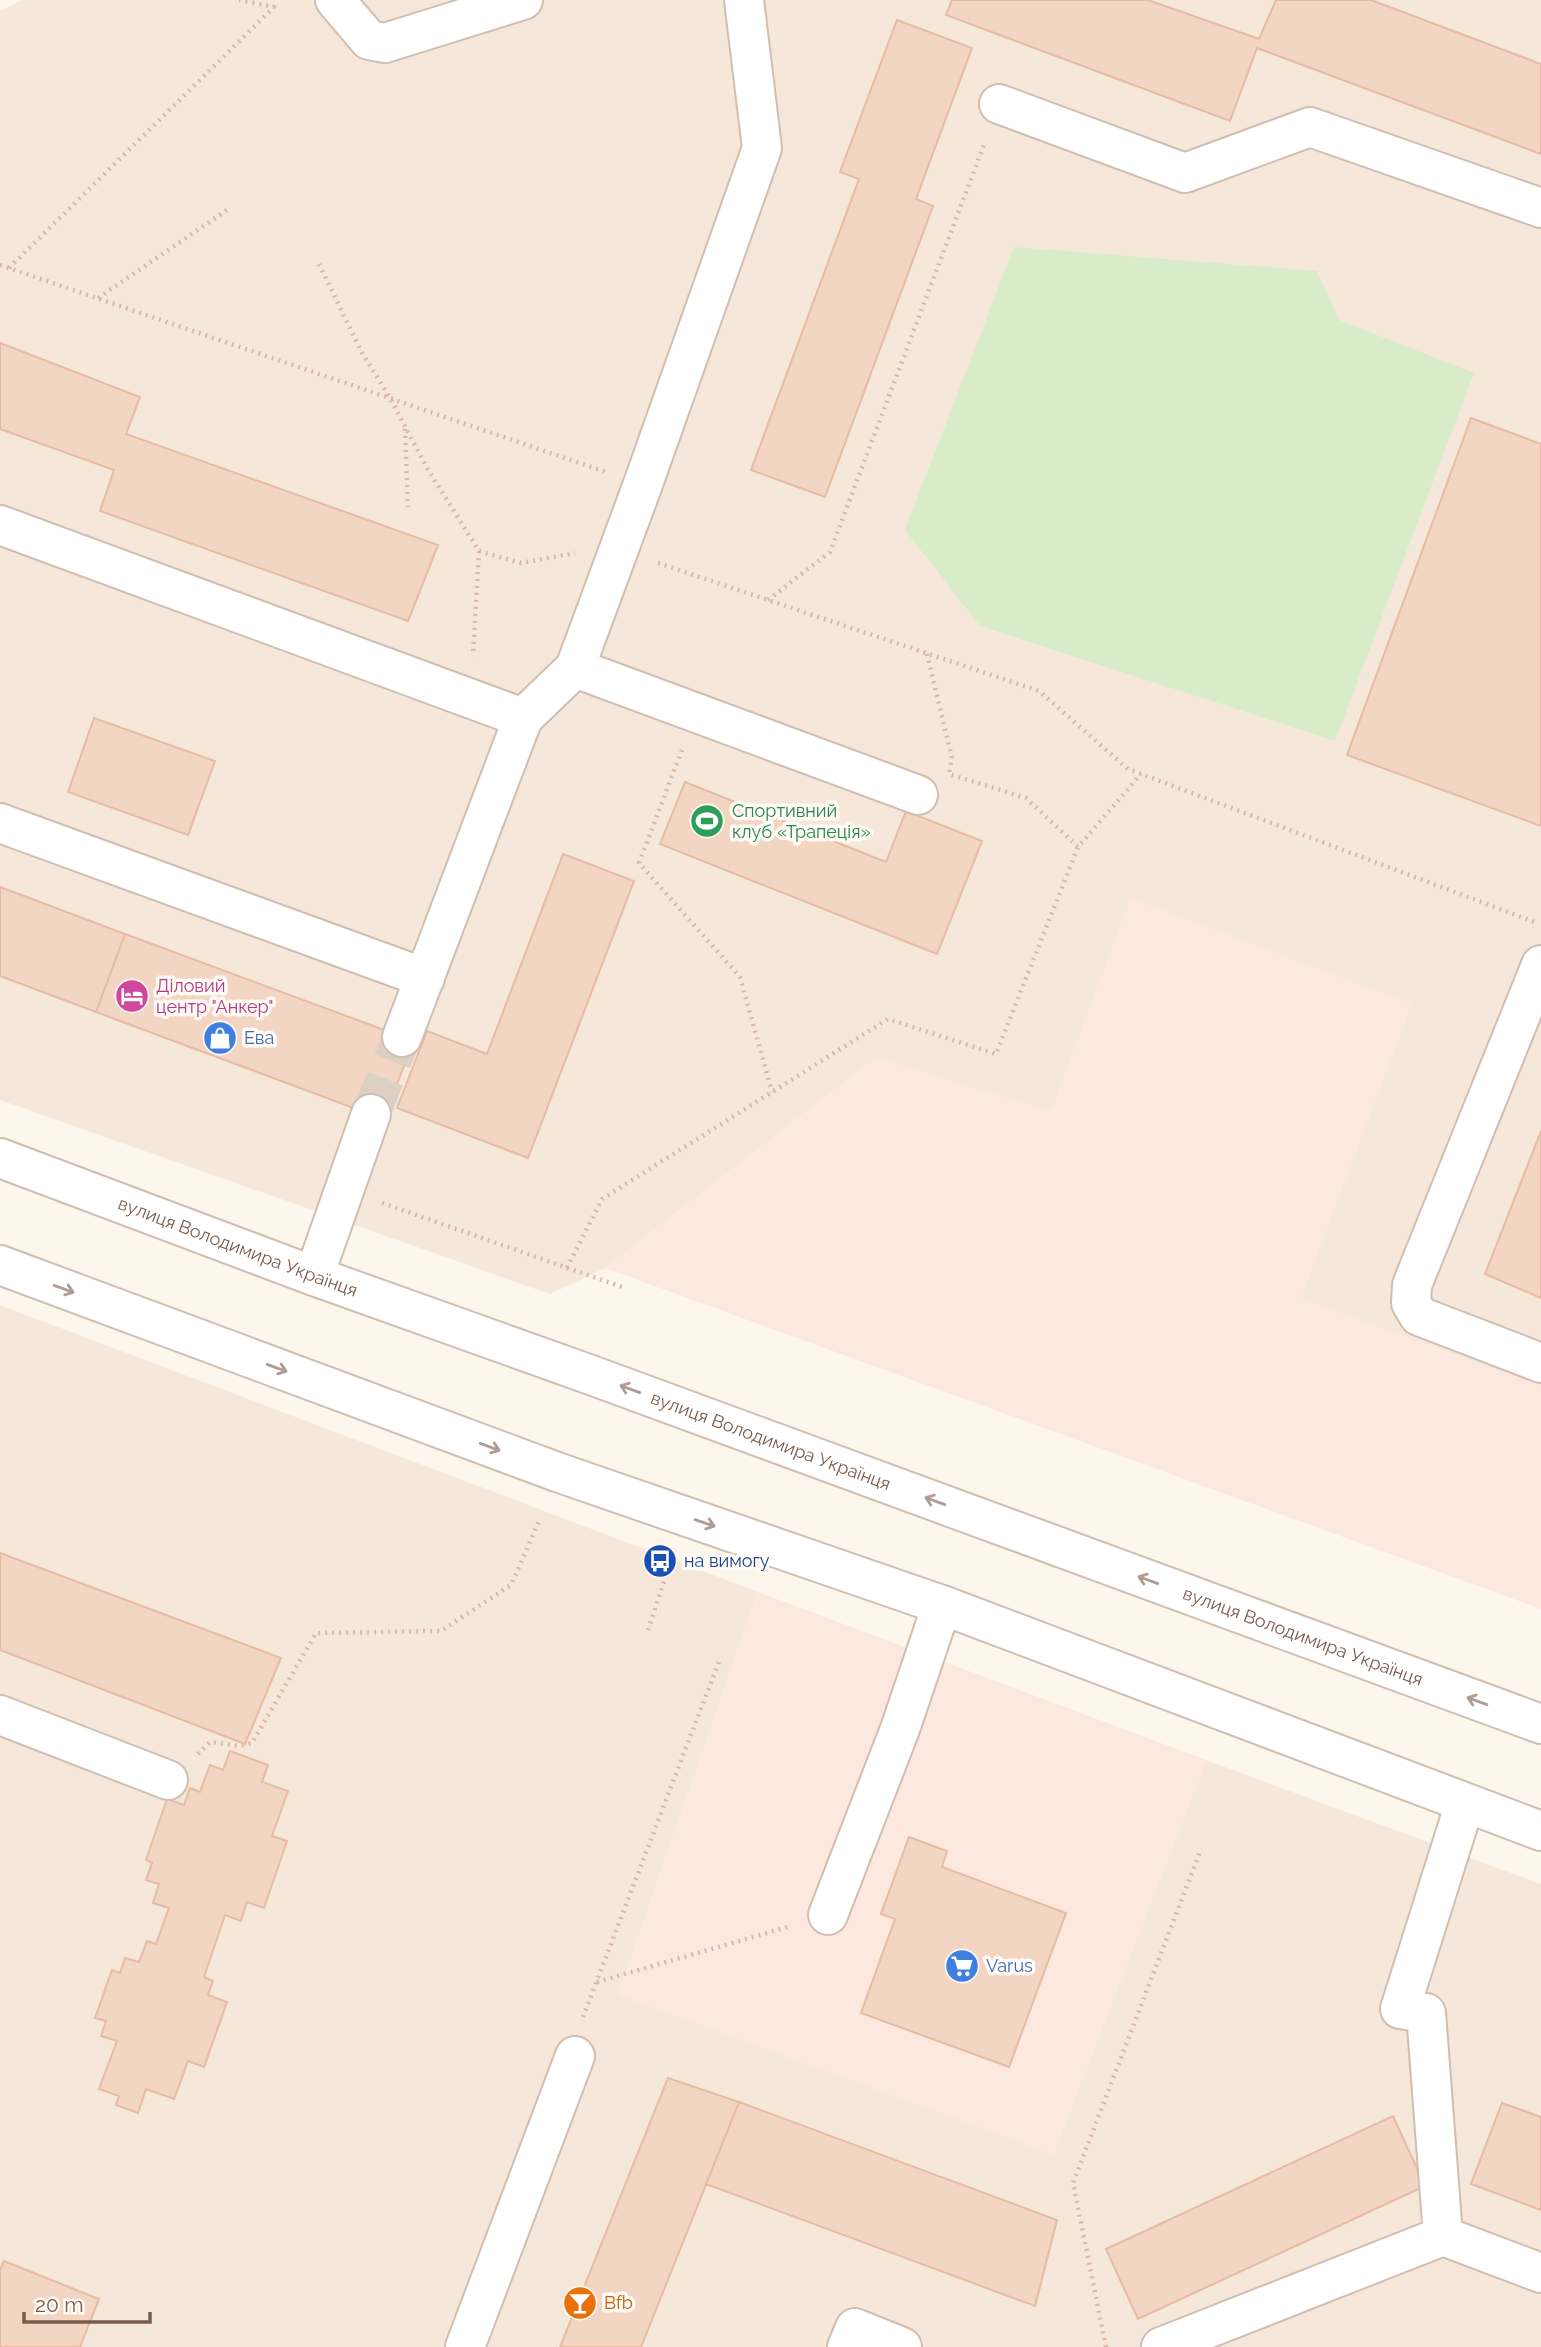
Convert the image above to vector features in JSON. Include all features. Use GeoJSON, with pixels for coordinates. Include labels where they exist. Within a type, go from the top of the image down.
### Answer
{"type":"FeatureCollection","features":[{"type":"Feature","properties":{"kind":"street"},"geometry":{"type":"LineString","coordinates":[[335,0],[369,40],[385,43],[523,0]]}},
{"type":"Feature","properties":{"kind":"street"},"geometry":{"type":"LineString","coordinates":[[402,1037],[523,718],[575,668],[762,148],[744,0]]}},
{"type":"Feature","properties":{"kind":"street"},"geometry":{"type":"LineString","coordinates":[[999,104],[1185,173],[1310,127],[1541,208]]}},
{"type":"Feature","properties":{"kind":"street"},"geometry":{"type":"LineString","coordinates":[[0,525],[523,718]]}},
{"type":"Feature","properties":{"kind":"street"},"geometry":{"type":"LineString","coordinates":[[575,668],[918,795]]}},
{"type":"Feature","properties":{"kind":"street"},"geometry":{"type":"LineString","coordinates":[[0,823],[425,978]]}},
{"type":"Feature","properties":{"kind":"street"},"geometry":{"type":"LineString","coordinates":[[1541,965],[1412,1285],[1411,1303],[1419,1316],[1541,1363]]}},
{"type":"Feature","properties":{"kind":"street"},"geometry":{"type":"LineString","coordinates":[[314,1276],[371,1114]]}},
{"type":"Feature","properties":{"kind":"street","name":"вулиця Володимира Українця"},"geometry":{"type":"LineString","coordinates":[[0,1158],[314,1276],[1541,1724]]}},
{"type":"Feature","properties":{"kind":"street"},"geometry":{"type":"LineString","coordinates":[[0,1265],[557,1472],[942,1605],[1541,1831]]}},
{"type":"Feature","properties":{"kind":"street"},"geometry":{"type":"LineString","coordinates":[[828,1915],[900,1729],[942,1605]]}},
{"type":"Feature","properties":{"kind":"street"},"geometry":{"type":"LineString","coordinates":[[0,1715],[168,1780]]}},
{"type":"Feature","properties":{"kind":"street"},"geometry":{"type":"LineString","coordinates":[[1443,2236],[1426,2013],[1400,2009],[1465,1802]]}},
{"type":"Feature","properties":{"kind":"street"},"geometry":{"type":"LineString","coordinates":[[465,2347],[575,2056]]}},
{"type":"Feature","properties":{"kind":"street"},"geometry":{"type":"LineString","coordinates":[[1161,2347],[1443,2236],[1541,2273]]}},
{"type":"Feature","properties":{"kind":"street"},"geometry":{"type":"LineString","coordinates":[[847,2347],[855,2328],[902,2347]]}},
{"type":"Feature","properties":{"kind":"path"},"geometry":{"type":"LineString","coordinates":[[9,268],[274,7],[239,0]]}},
{"type":"Feature","properties":{"kind":"path"},"geometry":{"type":"LineString","coordinates":[[768,600],[830,552],[999,104]]}},
{"type":"Feature","properties":{"kind":"path"},"geometry":{"type":"LineString","coordinates":[[97,298],[227,210]]}},
{"type":"Feature","properties":{"kind":"path"},"geometry":{"type":"LineString","coordinates":[[320,264],[361,351],[390,398],[427,468],[479,551],[471,699]]}},
{"type":"Feature","properties":{"kind":"path"},"geometry":{"type":"LineString","coordinates":[[0,265],[643,484]]}},
{"type":"Feature","properties":{"kind":"path"},"geometry":{"type":"LineString","coordinates":[[404,425],[408,507]]}},
{"type":"Feature","properties":{"kind":"path"},"geometry":{"type":"LineString","coordinates":[[479,551],[521,563],[573,553],[619,550],[1039,691],[1128,769],[1541,925]]}},
{"type":"Feature","properties":{"kind":"path"},"geometry":{"type":"LineString","coordinates":[[927,654],[953,758],[949,774],[1027,798],[1078,847]]}},
{"type":"Feature","properties":{"kind":"path"},"geometry":{"type":"LineString","coordinates":[[696,713],[639,863],[740,977],[772,1092]]}},
{"type":"Feature","properties":{"kind":"path"},"geometry":{"type":"LineString","coordinates":[[567,1268],[602,1199],[888,1019],[996,1054],[1078,847],[1141,774]]}},
{"type":"Feature","properties":{"kind":"path"},"geometry":{"type":"LineString","coordinates":[[340,1199],[376,1200],[625,1288]]}},
{"type":"Feature","properties":{"kind":"path"},"geometry":{"type":"LineString","coordinates":[[168,1780],[210,1742],[240,1746],[252,1743],[316,1633],[441,1630],[511,1585],[539,1521]]}},
{"type":"Feature","properties":{"kind":"path"},"geometry":{"type":"LineString","coordinates":[[648,1630],[670,1563]]}},
{"type":"Feature","properties":{"kind":"path"},"geometry":{"type":"LineString","coordinates":[[575,2056],[578,2031],[720,1659]]}},
{"type":"Feature","properties":{"kind":"path"},"geometry":{"type":"LineString","coordinates":[[1106,2347],[1073,2183],[1201,1849]]}},
{"type":"Feature","properties":{"kind":"path"},"geometry":{"type":"LineString","coordinates":[[597,1982],[828,1915]]}},
{"type":"Feature","properties":{"kind":"shaded area"},"geometry":{"type":"Polygon","coordinates":[[[21,0],[1541,0],[1541,1386],[1300,1299],[1411,1004],[1131,899],[1051,1112],[876,1058],[605,1268],[550,1294],[0,1100],[0,11],[21,0]]]}},
{"type":"Feature","properties":{"kind":"shaded area"},"geometry":{"type":"Polygon","coordinates":[[[1131,899],[1412,1004],[1300,1299],[1541,1386],[1541,1609],[605,1268],[876,1058],[1051,1111],[1131,899]]]}},
{"type":"Feature","properties":{"kind":"shaded area"},"geometry":{"type":"Polygon","coordinates":[[[0,1305],[758,1592],[619,1994],[1053,2154],[1206,1760],[1541,1884],[1541,2347],[0,2347],[0,1305]]]}},
{"type":"Feature","properties":{"kind":"shaded area"},"geometry":{"type":"Polygon","coordinates":[[[758,1592],[1206,1760],[1053,2154],[619,1995],[758,1592]]]}},
{"type":"Feature","properties":{"kind":"green space"},"geometry":{"type":"Polygon","coordinates":[[[1014,247],[1317,271],[1339,320],[1474,373],[1335,741],[980,626],[905,530],[1014,247]]]}},
{"type":"Feature","properties":{"kind":"building"},"geometry":{"type":"Polygon","coordinates":[[[952,0],[1148,0],[1259,39],[1276,0],[1371,0],[1541,64],[1541,154],[1257,48],[1230,121],[946,15],[952,0]]]}},
{"type":"Feature","properties":{"kind":"building"},"geometry":{"type":"Polygon","coordinates":[[[897,20],[972,48],[916,199],[933,206],[825,497],[751,470],[859,179],[840,172],[897,20]]]}},
{"type":"Feature","properties":{"kind":"building"},"geometry":{"type":"Polygon","coordinates":[[[0,343],[140,397],[126,434],[438,545],[408,621],[100,511],[114,470],[0,429],[0,343]]]}},
{"type":"Feature","properties":{"kind":"building"},"geometry":{"type":"Polygon","coordinates":[[[1471,418],[1541,444],[1541,826],[1347,755],[1471,418]]]}},
{"type":"Feature","properties":{"kind":"building"},"geometry":{"type":"Polygon","coordinates":[[[94,718],[215,761],[188,835],[68,792],[94,718]]]}},
{"type":"Feature","properties":{"kind":"building"},"geometry":{"type":"Polygon","coordinates":[[[685,782],[886,862],[906,811],[982,841],[937,954],[660,844],[685,782]]]}},
{"type":"Feature","properties":{"kind":"building"},"geometry":{"type":"Polygon","coordinates":[[[563,854],[634,881],[528,1158],[397,1108],[427,1031],[487,1054],[563,854]]]}},
{"type":"Feature","properties":{"kind":"building"},"geometry":{"type":"Polygon","coordinates":[[[0,887],[125,934],[96,1012],[0,976],[0,887]]]}},
{"type":"Feature","properties":{"kind":"building"},"geometry":{"type":"Polygon","coordinates":[[[125,934],[414,1041],[383,1119],[96,1012],[125,934]]]}},
{"type":"Feature","properties":{"kind":"building"},"geometry":{"type":"Polygon","coordinates":[[[1541,1131],[1541,1298],[1485,1274],[1541,1131]]]}},
{"type":"Feature","properties":{"kind":"building"},"geometry":{"type":"Polygon","coordinates":[[[0,1553],[281,1658],[245,1744],[0,1650],[0,1553]]]}},
{"type":"Feature","properties":{"kind":"building"},"geometry":{"type":"Polygon","coordinates":[[[230,1751],[268,1765],[262,1782],[288,1791],[272,1836],[287,1841],[264,1908],[247,1902],[241,1921],[225,1915],[204,1977],[213,1981],[208,1995],[227,2002],[204,2067],[188,2061],[174,2099],[146,2089],[138,2113],[116,2105],[119,2096],[99,2089],[117,2041],[101,2036],[106,2021],[95,2018],[112,1970],[120,1973],[125,1958],[139,1962],[147,1941],[156,1944],[169,1908],[153,1903],[159,1884],[146,1880],[152,1863],[146,1860],[167,1799],[184,1805],[190,1788],[200,1792],[210,1765],[223,1770],[230,1751]]]}},
{"type":"Feature","properties":{"kind":"building","name":"Varus"},"geometry":{"type":"Polygon","coordinates":[[[909,1837],[947,1851],[942,1867],[1066,1913],[1009,2067],[861,2013],[895,1919],[881,1914],[909,1837]]]}},
{"type":"Feature","properties":{"kind":"building"},"geometry":{"type":"Polygon","coordinates":[[[668,2078],[739,2102],[641,2347],[560,2347],[668,2078]]]}},
{"type":"Feature","properties":{"kind":"building"},"geometry":{"type":"Polygon","coordinates":[[[739,2102],[1057,2220],[1035,2306],[706,2184],[739,2102]]]}},
{"type":"Feature","properties":{"kind":"building"},"geometry":{"type":"Polygon","coordinates":[[[1502,2103],[1541,2117],[1541,2210],[1471,2184],[1502,2103]]]}},
{"type":"Feature","properties":{"kind":"building"},"geometry":{"type":"Polygon","coordinates":[[[1393,2116],[1425,2186],[1138,2319],[1106,2249],[1393,2116]]]}},
{"type":"Feature","properties":{"kind":"building"},"geometry":{"type":"Polygon","coordinates":[[[4,2261],[99,2299],[80,2347],[0,2347],[0,2270],[4,2261]]]}},
{"type":"Feature","properties":{"kind":"tunnel"},"geometry":{"type":"LineString","coordinates":[[371,1114],[402,1037]]}},
{"type":"Feature","properties":{"kind":"place","name":"Спортивний клуб «Трапеція»"},"geometry":{"type":"Point","coordinates":[707,821]}},
{"type":"Feature","properties":{"kind":"place","name":"Діловий центр \"Анкер\""},"geometry":{"type":"Point","coordinates":[132,996]}},
{"type":"Feature","properties":{"kind":"place","name":"Ева"},"geometry":{"type":"Point","coordinates":[220,1038]}},
{"type":"Feature","properties":{"kind":"place","name":"на вимогу"},"geometry":{"type":"Point","coordinates":[660,1561]}},
{"type":"Feature","properties":{"kind":"place","name":"Varus"},"geometry":{"type":"Point","coordinates":[962,1966]}},
{"type":"Feature","properties":{"kind":"place","name":"Bfb"},"geometry":{"type":"Point","coordinates":[580,2303]}}]}
